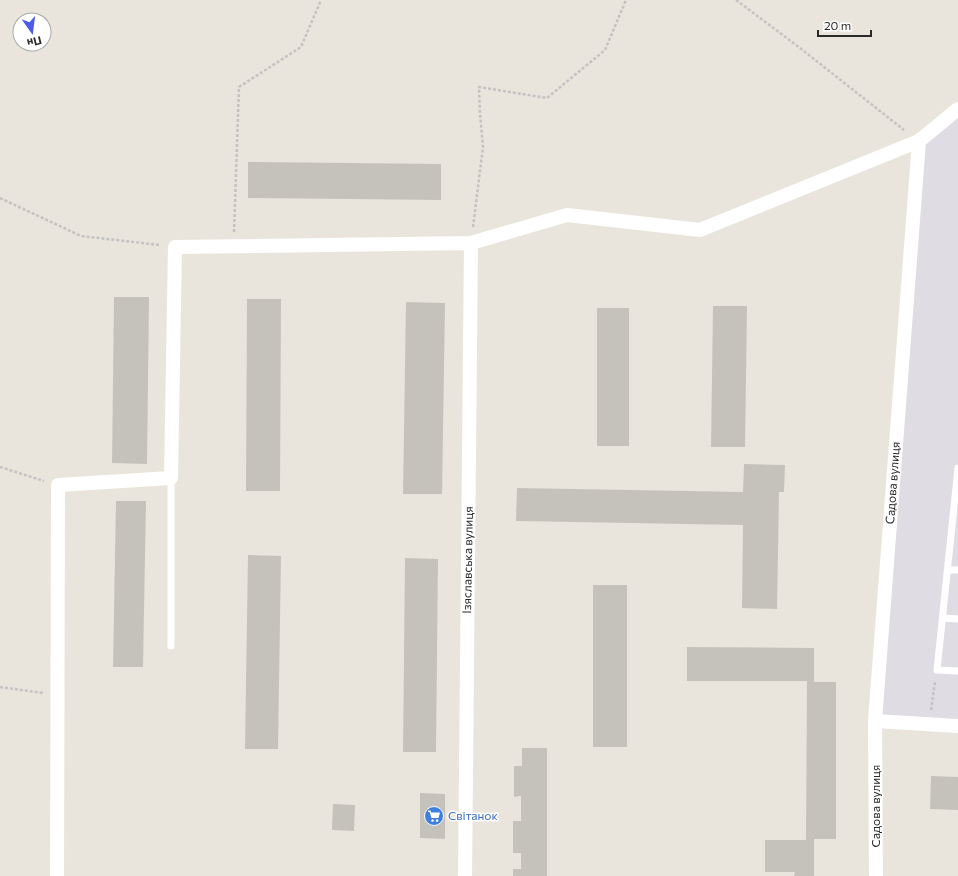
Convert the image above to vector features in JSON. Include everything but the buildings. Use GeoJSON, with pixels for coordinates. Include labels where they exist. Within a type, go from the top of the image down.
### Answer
{"type":"FeatureCollection","features":[{"type":"Feature","properties":{"kind":"street"},"geometry":{"type":"LineString","coordinates":[[57,876],[58,485],[172,478],[175,247],[471,244],[567,215],[700,230],[919,141],[958,109]]}},
{"type":"Feature","properties":{"kind":"street","name":"Садова вулиця"},"geometry":{"type":"LineString","coordinates":[[876,876],[875,721],[919,141]]}},
{"type":"Feature","properties":{"kind":"street","name":"Ізяславська вулиця"},"geometry":{"type":"LineString","coordinates":[[465,876],[471,244]]}},
{"type":"Feature","properties":{"kind":"street"},"geometry":{"type":"LineString","coordinates":[[875,721],[958,726]]}},
{"type":"Feature","properties":{"kind":"lane"},"geometry":{"type":"LineString","coordinates":[[958,468],[956,508],[937,670],[958,671]]}},
{"type":"Feature","properties":{"kind":"lane"},"geometry":{"type":"LineString","coordinates":[[171,646],[172,478]]}},
{"type":"Feature","properties":{"kind":"lane"},"geometry":{"type":"LineString","coordinates":[[948,570],[958,570]]}},
{"type":"Feature","properties":{"kind":"lane"},"geometry":{"type":"LineString","coordinates":[[943,618],[958,619]]}},
{"type":"Feature","properties":{"kind":"path"},"geometry":{"type":"LineString","coordinates":[[233,246],[239,87],[301,47],[321,0]]}},
{"type":"Feature","properties":{"kind":"path"},"geometry":{"type":"LineString","coordinates":[[471,244],[483,147],[479,87],[547,98],[604,50],[626,0]]}},
{"type":"Feature","properties":{"kind":"path"},"geometry":{"type":"LineString","coordinates":[[736,0],[919,141]]}},
{"type":"Feature","properties":{"kind":"path"},"geometry":{"type":"LineString","coordinates":[[0,198],[81,236],[175,247]]}},
{"type":"Feature","properties":{"kind":"path"},"geometry":{"type":"LineString","coordinates":[[0,467],[58,485]]}},
{"type":"Feature","properties":{"kind":"path"},"geometry":{"type":"LineString","coordinates":[[928,724],[937,670]]}},
{"type":"Feature","properties":{"kind":"path"},"geometry":{"type":"LineString","coordinates":[[0,687],[58,696]]}},
{"type":"Feature","properties":{"kind":"shaded area"},"geometry":{"type":"Polygon","coordinates":[[[958,109],[958,726],[875,721],[919,141],[958,109]]]}},
{"type":"Feature","properties":{"kind":"place","name":"Світанок"},"geometry":{"type":"Point","coordinates":[434,816]}}]}
